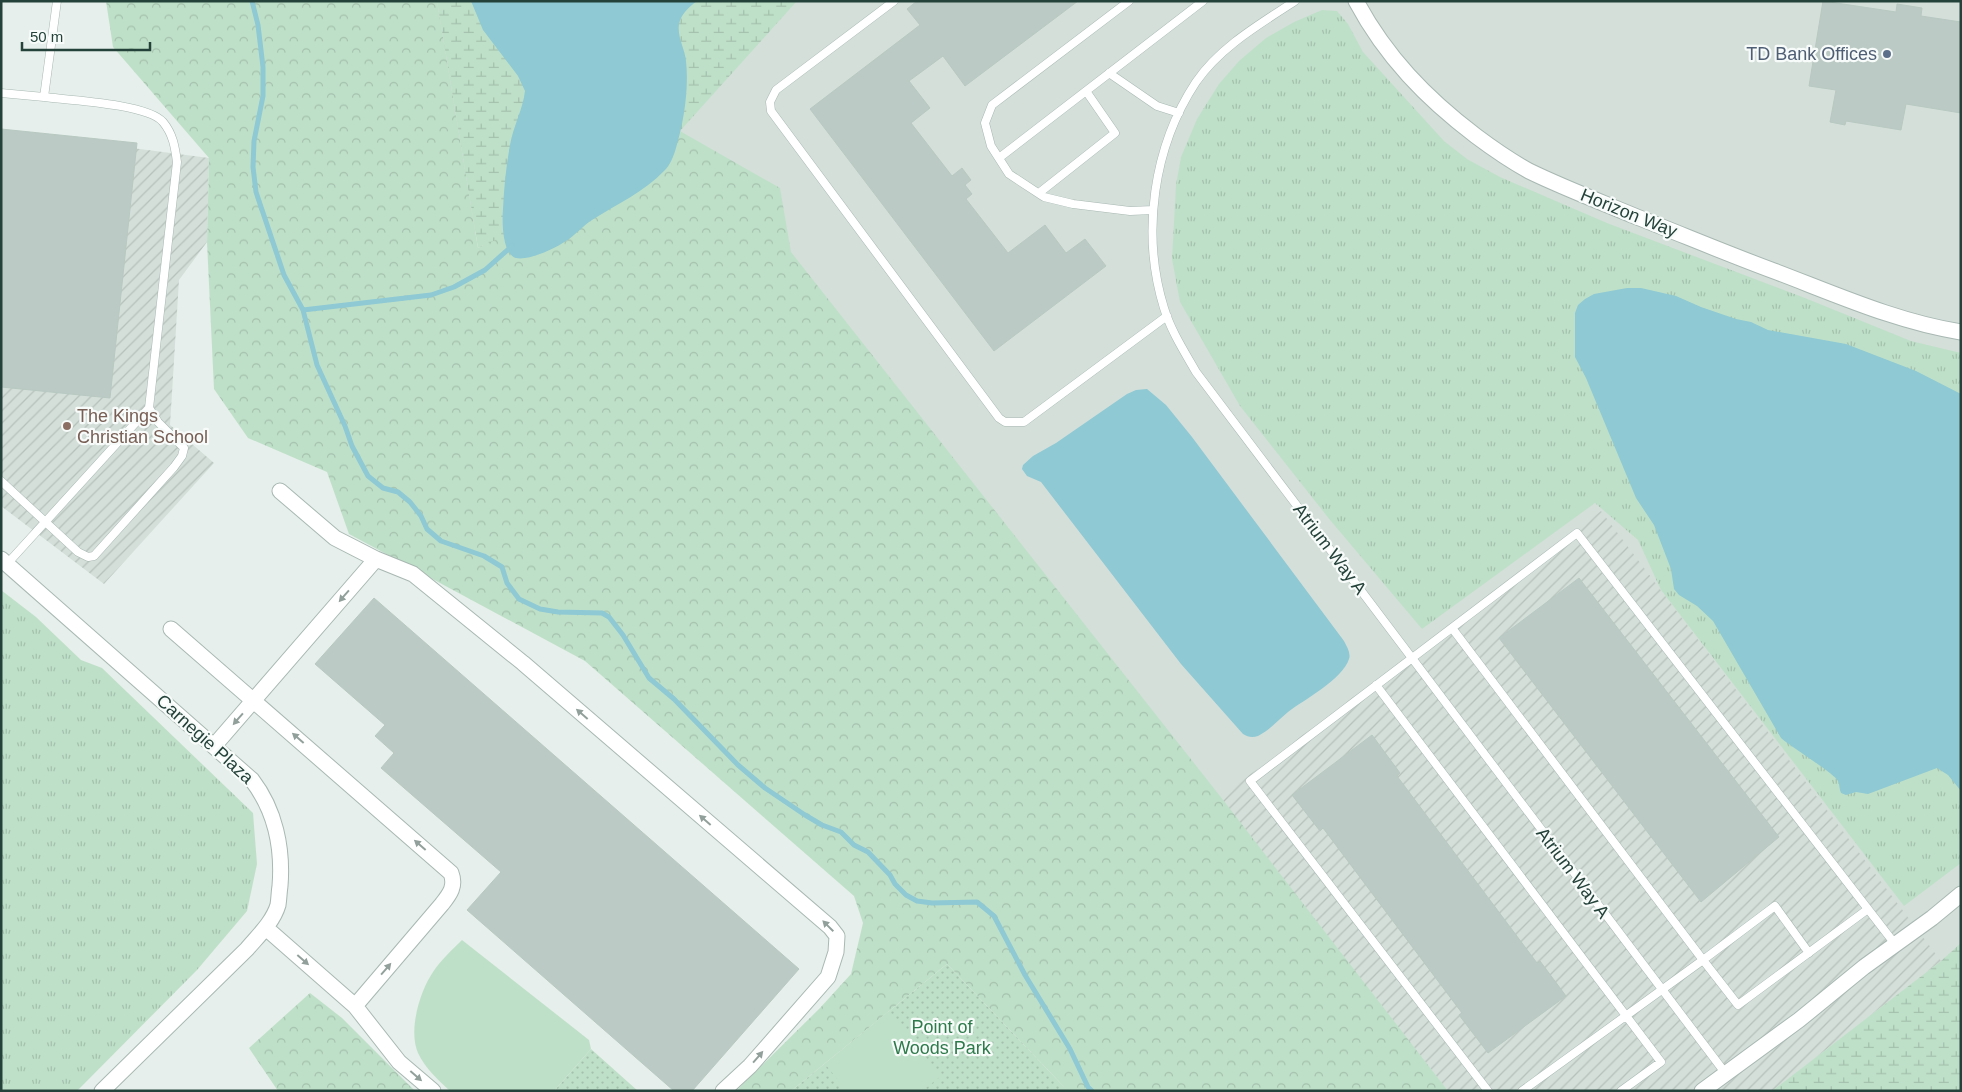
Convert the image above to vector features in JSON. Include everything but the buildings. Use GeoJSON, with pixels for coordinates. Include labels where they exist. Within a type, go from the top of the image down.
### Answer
{"type":"FeatureCollection","features":[{"type":"Feature","properties":{"kind":"street","name":"Horizon Way"},"geometry":{"type":"LineString","coordinates":[[1356,1],[1380,42],[1423,91],[1445,112],[1488,145],[1528,170],[1580,194],[1737,257],[1879,310],[1937,329],[1961,332]]}},
{"type":"Feature","properties":{"kind":"street"},"geometry":{"type":"LineString","coordinates":[[280,492],[335,538],[376,559],[413,574],[523,663],[830,927],[837,936],[836,952],[828,977],[750,1066],[723,1091]]}},
{"type":"Feature","properties":{"kind":"street"},"geometry":{"type":"LineString","coordinates":[[214,746],[376,559]]}},
{"type":"Feature","properties":{"kind":"street","name":"Carnegie Plaza"},"geometry":{"type":"LineString","coordinates":[[4,561],[252,780],[262,792],[273,817],[279,844],[281,874],[278,905],[266,928],[247,949],[102,1091]]}},
{"type":"Feature","properties":{"kind":"street"},"geometry":{"type":"LineString","coordinates":[[171,629],[451,873],[454,880],[452,891],[355,1006]]}},
{"type":"Feature","properties":{"kind":"street"},"geometry":{"type":"LineString","coordinates":[[1702,1091],[1799,1020],[1961,894]]}},
{"type":"Feature","properties":{"kind":"street"},"geometry":{"type":"LineString","coordinates":[[266,928],[355,1006],[400,1062],[432,1091]]}},
{"type":"Feature","properties":{"kind":"lane"},"geometry":{"type":"LineString","coordinates":[[44,97],[56,1]]}},
{"type":"Feature","properties":{"kind":"lane"},"geometry":{"type":"LineString","coordinates":[[894,1],[776,90],[770,102],[771,111],[998,418],[1005,422],[1024,422],[1167,316]]}},
{"type":"Feature","properties":{"kind":"lane"},"geometry":{"type":"LineString","coordinates":[[1129,1],[992,105],[985,123],[991,146],[1009,174],[1044,197],[1074,204],[1130,211],[1153,210]]}},
{"type":"Feature","properties":{"kind":"lane"},"geometry":{"type":"LineString","coordinates":[[998,158],[1203,1]]}},
{"type":"Feature","properties":{"kind":"lane","name":"Atrium Way A"},"geometry":{"type":"LineString","coordinates":[[1295,1],[1254,27],[1225,50],[1197,81],[1179,113],[1164,150],[1153,210],[1152,249],[1167,316],[1196,372],[1726,1074]]}},
{"type":"Feature","properties":{"kind":"lane"},"geometry":{"type":"LineString","coordinates":[[1109,73],[1157,106],[1179,113]]}},
{"type":"Feature","properties":{"kind":"lane"},"geometry":{"type":"LineString","coordinates":[[1039,193],[1116,133],[1086,91]]}},
{"type":"Feature","properties":{"kind":"lane"},"geometry":{"type":"LineString","coordinates":[[1,93],[141,110],[162,121],[175,144],[177,162],[149,408],[46,522],[4,561]]}},
{"type":"Feature","properties":{"kind":"lane"},"geometry":{"type":"LineString","coordinates":[[1,481],[78,552],[88,557],[94,556],[182,456],[184,448],[158,422],[149,408]]}},
{"type":"Feature","properties":{"kind":"lane"},"geometry":{"type":"LineString","coordinates":[[1488,1091],[1250,781],[1576,533],[1895,944]]}},
{"type":"Feature","properties":{"kind":"lane"},"geometry":{"type":"LineString","coordinates":[[1452,628],[1738,1005],[1868,909]]}},
{"type":"Feature","properties":{"kind":"lane"},"geometry":{"type":"LineString","coordinates":[[1376,685],[1661,1062],[1621,1091]]}},
{"type":"Feature","properties":{"kind":"lane"},"geometry":{"type":"LineString","coordinates":[[1522,1091],[1775,906],[1809,952]]}},
{"type":"Feature","properties":{"kind":"shaded area"},"geometry":{"type":"Polygon","coordinates":[[[238,1],[1961,1],[1961,1091],[1066,1091],[538,292],[238,1]]]}},
{"type":"Feature","properties":{"kind":"shaded area"},"geometry":{"type":"Polygon","coordinates":[[[1,131],[209,158],[207,242],[179,280],[170,425],[214,463],[104,584],[1,506],[1,131]]]}},
{"type":"Feature","properties":{"kind":"shaded area"},"geometry":{"type":"Polygon","coordinates":[[[1601,511],[1941,961],[1772,1091],[1448,1091],[1220,797],[1601,511]]]}},
{"type":"Feature","properties":{"kind":"green space"},"geometry":{"type":"Polygon","coordinates":[[[106,1],[437,1],[478,248],[680,131],[780,188],[791,252],[1220,796],[1448,1091],[1068,1091],[947,964],[791,1091],[736,1091],[820,1008],[851,974],[863,923],[854,896],[585,661],[349,534],[327,472],[248,438],[214,389],[207,242],[209,158],[113,47],[106,1]]]}},
{"type":"Feature","properties":{"kind":"green space"},"geometry":{"type":"Polygon","coordinates":[[[437,1],[797,1],[680,131],[568,240],[526,258],[504,236],[478,248],[437,1]]]}},
{"type":"Feature","properties":{"kind":"green space"},"geometry":{"type":"Polygon","coordinates":[[[1322,10],[1337,11],[1348,24],[1363,52],[1444,141],[1467,159],[1500,177],[1607,223],[1805,298],[1911,341],[1961,353],[1961,863],[1904,906],[1661,590],[1638,540],[1595,503],[1422,629],[1330,520],[1240,406],[1180,302],[1172,259],[1176,185],[1181,157],[1197,119],[1219,84],[1239,61],[1266,38],[1294,22],[1322,10]]]}},
{"type":"Feature","properties":{"kind":"green space"},"geometry":{"type":"Polygon","coordinates":[[[1,590],[36,617],[81,660],[102,668],[253,813],[257,864],[247,911],[197,970],[77,1091],[1,1091],[1,590]]]}},
{"type":"Feature","properties":{"kind":"green space"},"geometry":{"type":"Polygon","coordinates":[[[462,940],[589,1040],[591,1049],[554,1091],[450,1091],[424,1064],[415,1044],[414,1033],[420,1000],[433,972],[462,940]]]}},
{"type":"Feature","properties":{"kind":"green space"},"geometry":{"type":"Polygon","coordinates":[[[1961,943],[1961,1091],[1772,1091],[1941,961],[1961,943]]]}},
{"type":"Feature","properties":{"kind":"green space","name":"Point of Woods Park"},"geometry":{"type":"Polygon","coordinates":[[[947,964],[1068,1091],[791,1091],[947,964]]]}},
{"type":"Feature","properties":{"kind":"green space"},"geometry":{"type":"Polygon","coordinates":[[[310,993],[342,1018],[415,1091],[278,1091],[249,1048],[310,993]]]}},
{"type":"Feature","properties":{"kind":"green space"},"geometry":{"type":"Polygon","coordinates":[[[888,1012],[941,1076],[922,1091],[847,1091],[825,1064],[888,1012]]]}},
{"type":"Feature","properties":{"kind":"green space"},"geometry":{"type":"Polygon","coordinates":[[[591,1049],[638,1091],[554,1091],[591,1049]]]}},
{"type":"Feature","properties":{"kind":"water"},"geometry":{"type":"Polygon","coordinates":[[[471,1],[697,1],[683,14],[679,24],[679,34],[686,61],[686,94],[679,138],[672,160],[666,169],[648,185],[589,222],[572,237],[544,253],[529,257],[516,258],[511,255],[505,244],[503,221],[511,138],[525,91],[518,76],[483,30],[471,1]]]}},
{"type":"Feature","properties":{"kind":"water"},"geometry":{"type":"Polygon","coordinates":[[[1627,288],[1641,288],[1676,296],[1701,307],[1751,322],[1768,330],[1846,344],[1916,371],[1961,394],[1961,791],[1948,775],[1937,768],[1868,794],[1856,792],[1846,795],[1841,793],[1839,782],[1835,777],[1781,738],[1713,621],[1674,589],[1671,569],[1654,525],[1636,498],[1586,378],[1575,357],[1575,313],[1578,305],[1594,294],[1627,288]]]}},
{"type":"Feature","properties":{"kind":"water"},"geometry":{"type":"Polygon","coordinates":[[[1147,389],[1166,405],[1192,437],[1344,641],[1348,650],[1349,659],[1345,667],[1331,682],[1258,736],[1250,737],[1243,734],[1181,664],[1041,482],[1027,476],[1022,469],[1023,465],[1033,456],[1056,443],[1127,394],[1136,390],[1147,389]]]}},
{"type":"Feature","properties":{"kind":"waterway"},"geometry":{"type":"LineString","coordinates":[[252,1],[258,25],[263,67],[263,96],[254,141],[253,167],[256,192],[284,275],[303,310],[317,365],[345,426],[352,446],[368,476],[383,488],[398,492],[410,502],[421,516],[427,529],[441,541],[484,556],[502,567],[507,583],[519,599],[540,609],[558,612],[602,613],[609,617],[623,635],[649,678],[674,699],[738,765],[765,788],[805,815],[822,825],[841,832],[854,845],[868,852],[906,895],[917,901],[932,903],[977,902],[994,916],[1025,975],[1070,1049],[1088,1087],[1092,1091]]}},
{"type":"Feature","properties":{"kind":"waterway"},"geometry":{"type":"LineString","coordinates":[[303,310],[431,295],[454,287],[485,270],[512,246]]}},
{"type":"Feature","properties":{"kind":"place","name":"TD Bank Offices"},"geometry":{"type":"Point","coordinates":[1887,54]}},
{"type":"Feature","properties":{"kind":"place","name":"The Kings Christian School"},"geometry":{"type":"Point","coordinates":[67,426]}}]}
